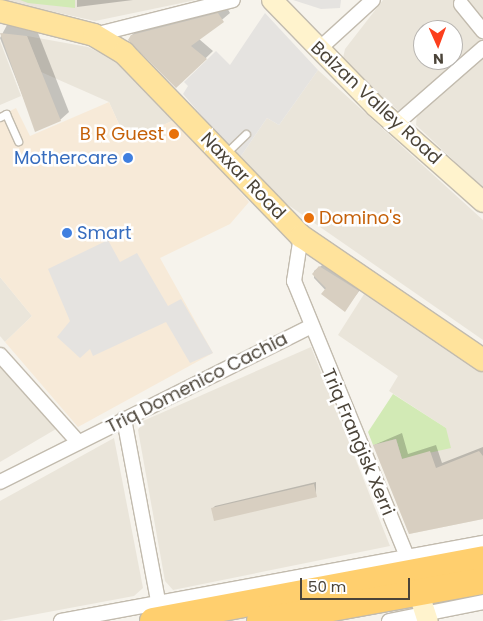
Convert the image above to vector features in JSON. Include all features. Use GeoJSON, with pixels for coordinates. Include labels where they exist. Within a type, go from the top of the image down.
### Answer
{"type":"FeatureCollection","features":[{"type":"Feature","properties":{"kind":"highway"},"geometry":{"type":"LineString","coordinates":[[158,614],[483,558]]}},
{"type":"Feature","properties":{"kind":"highway"},"geometry":{"type":"LineString","coordinates":[[260,621],[424,610],[483,581]]}},
{"type":"Feature","properties":{"kind":"main road","name":"Balzan Valley Road"},"geometry":{"type":"LineString","coordinates":[[272,0],[318,50],[396,124],[483,202]]}},
{"type":"Feature","properties":{"kind":"main road","name":"Naxxar Road"},"geometry":{"type":"LineString","coordinates":[[0,11],[94,35],[124,53],[301,236],[483,360]]}},
{"type":"Feature","properties":{"kind":"street"},"geometry":{"type":"LineString","coordinates":[[94,35],[233,0]]}},
{"type":"Feature","properties":{"kind":"street"},"geometry":{"type":"LineString","coordinates":[[318,50],[373,0]]}},
{"type":"Feature","properties":{"kind":"street"},"geometry":{"type":"LineString","coordinates":[[461,4],[483,31]]}},
{"type":"Feature","properties":{"kind":"street"},"geometry":{"type":"LineString","coordinates":[[396,124],[483,48]]}},
{"type":"Feature","properties":{"kind":"street","name":"Triq Domenico Cachia"},"geometry":{"type":"LineString","coordinates":[[0,482],[309,327],[294,281],[301,236]]}},
{"type":"Feature","properties":{"kind":"street","name":"Triq Franġisk Xerri"},"geometry":{"type":"LineString","coordinates":[[309,327],[407,557]]}},
{"type":"Feature","properties":{"kind":"street"},"geometry":{"type":"LineString","coordinates":[[0,355],[78,442]]}},
{"type":"Feature","properties":{"kind":"street"},"geometry":{"type":"LineString","coordinates":[[124,419],[158,614]]}},
{"type":"Feature","properties":{"kind":"street"},"geometry":{"type":"LineString","coordinates":[[61,621],[158,614],[407,557],[483,543]]}},
{"type":"Feature","properties":{"kind":"street"},"geometry":{"type":"LineString","coordinates":[[389,621],[424,610],[483,602]]}},
{"type":"Feature","properties":{"kind":"lane"},"geometry":{"type":"LineString","coordinates":[[0,116],[6,114],[18,141]]}},
{"type":"Feature","properties":{"kind":"lane"},"geometry":{"type":"LineString","coordinates":[[223,156],[246,134]]}},
{"type":"Feature","properties":{"kind":"shaded area"},"geometry":{"type":"Polygon","coordinates":[[[0,0],[196,0],[95,21],[0,0]]]}},
{"type":"Feature","properties":{"kind":"shaded area"},"geometry":{"type":"Polygon","coordinates":[[[293,0],[341,0],[340,8],[321,9],[293,0]]]}},
{"type":"Feature","properties":{"kind":"shaded area"},"geometry":{"type":"Polygon","coordinates":[[[383,0],[459,0],[455,3],[483,38],[463,56],[463,20],[413,20],[413,70],[448,70],[401,113],[342,62],[345,49],[383,0]]]}},
{"type":"Feature","properties":{"kind":"shaded area"},"geometry":{"type":"Polygon","coordinates":[[[464,0],[483,0],[483,24],[464,0]]]}},
{"type":"Feature","properties":{"kind":"shaded area"},"geometry":{"type":"Polygon","coordinates":[[[265,13],[318,70],[279,125],[267,118],[239,159],[183,94],[188,86],[184,82],[216,51],[230,65],[265,13]]]}},
{"type":"Feature","properties":{"kind":"shaded area"},"geometry":{"type":"Polygon","coordinates":[[[27,36],[88,47],[115,60],[176,119],[127,142],[109,102],[41,72],[27,36]]]}},
{"type":"Feature","properties":{"kind":"shaded area"},"geometry":{"type":"Polygon","coordinates":[[[0,41],[21,96],[0,105],[0,41]]]}},
{"type":"Feature","properties":{"kind":"shaded area"},"geometry":{"type":"Polygon","coordinates":[[[483,56],[483,188],[416,125],[417,114],[483,56]]]}},
{"type":"Feature","properties":{"kind":"shaded area"},"geometry":{"type":"Polygon","coordinates":[[[318,70],[483,220],[483,340],[271,193],[239,159],[267,118],[279,125],[318,70]]]}},
{"type":"Feature","properties":{"kind":"shaded area"},"geometry":{"type":"Polygon","coordinates":[[[109,102],[127,142],[176,119],[249,202],[230,224],[160,258],[213,353],[78,427],[5,342],[32,316],[0,277],[0,116],[16,108],[30,136],[109,102]]]}},
{"type":"Feature","properties":{"kind":"shaded area"},"geometry":{"type":"Polygon","coordinates":[[[108,240],[120,262],[137,253],[168,306],[181,299],[213,353],[190,363],[166,322],[93,356],[90,349],[80,358],[57,337],[70,321],[48,269],[108,240]]]}},
{"type":"Feature","properties":{"kind":"shaded area"},"geometry":{"type":"Polygon","coordinates":[[[0,277],[32,316],[5,342],[0,336],[0,277]]]}},
{"type":"Feature","properties":{"kind":"shaded area"},"geometry":{"type":"Polygon","coordinates":[[[366,291],[483,373],[483,519],[409,534],[373,445],[396,439],[402,459],[446,428],[389,391],[398,376],[338,335],[366,291]]]}},
{"type":"Feature","properties":{"kind":"shaded area"},"geometry":{"type":"Polygon","coordinates":[[[311,347],[390,546],[173,590],[165,581],[138,430],[143,421],[311,347]]]}},
{"type":"Feature","properties":{"kind":"shaded area"},"geometry":{"type":"Polygon","coordinates":[[[0,366],[56,429],[0,462],[0,366]]]}},
{"type":"Feature","properties":{"kind":"shaded area"},"geometry":{"type":"Polygon","coordinates":[[[114,438],[143,588],[134,596],[0,621],[0,501],[114,438]]]}},
{"type":"Feature","properties":{"kind":"green space"},"geometry":{"type":"Polygon","coordinates":[[[20,0],[75,0],[75,8],[28,3],[20,0]]]}},
{"type":"Feature","properties":{"kind":"green space"},"geometry":{"type":"Polygon","coordinates":[[[393,394],[446,428],[451,448],[402,459],[396,439],[373,445],[368,432],[393,394]]]}},
{"type":"Feature","properties":{"kind":"building"},"geometry":{"type":"Polygon","coordinates":[[[218,13],[224,22],[191,46],[207,59],[176,88],[128,40],[131,35],[218,13]]]}},
{"type":"Feature","properties":{"kind":"building"},"geometry":{"type":"Polygon","coordinates":[[[0,33],[27,36],[61,121],[35,132],[0,33]]]}},
{"type":"Feature","properties":{"kind":"building"},"geometry":{"type":"Polygon","coordinates":[[[319,266],[359,291],[345,312],[321,294],[326,288],[312,274],[319,266]]]}},
{"type":"Feature","properties":{"kind":"building"},"geometry":{"type":"Polygon","coordinates":[[[396,439],[402,459],[430,451],[436,468],[479,451],[483,456],[483,519],[409,534],[373,445],[396,439]]]}},
{"type":"Feature","properties":{"kind":"building"},"geometry":{"type":"Polygon","coordinates":[[[314,484],[317,497],[214,521],[211,508],[314,484]]]}},
{"type":"Feature","properties":{"kind":"place","name":"B R Guest"},"geometry":{"type":"Point","coordinates":[174,134]}},
{"type":"Feature","properties":{"kind":"place","name":"Mothercare"},"geometry":{"type":"Point","coordinates":[128,158]}},
{"type":"Feature","properties":{"kind":"place","name":"Domino's"},"geometry":{"type":"Point","coordinates":[309,218]}},
{"type":"Feature","properties":{"kind":"place","name":"Smart"},"geometry":{"type":"Point","coordinates":[67,233]}}]}
